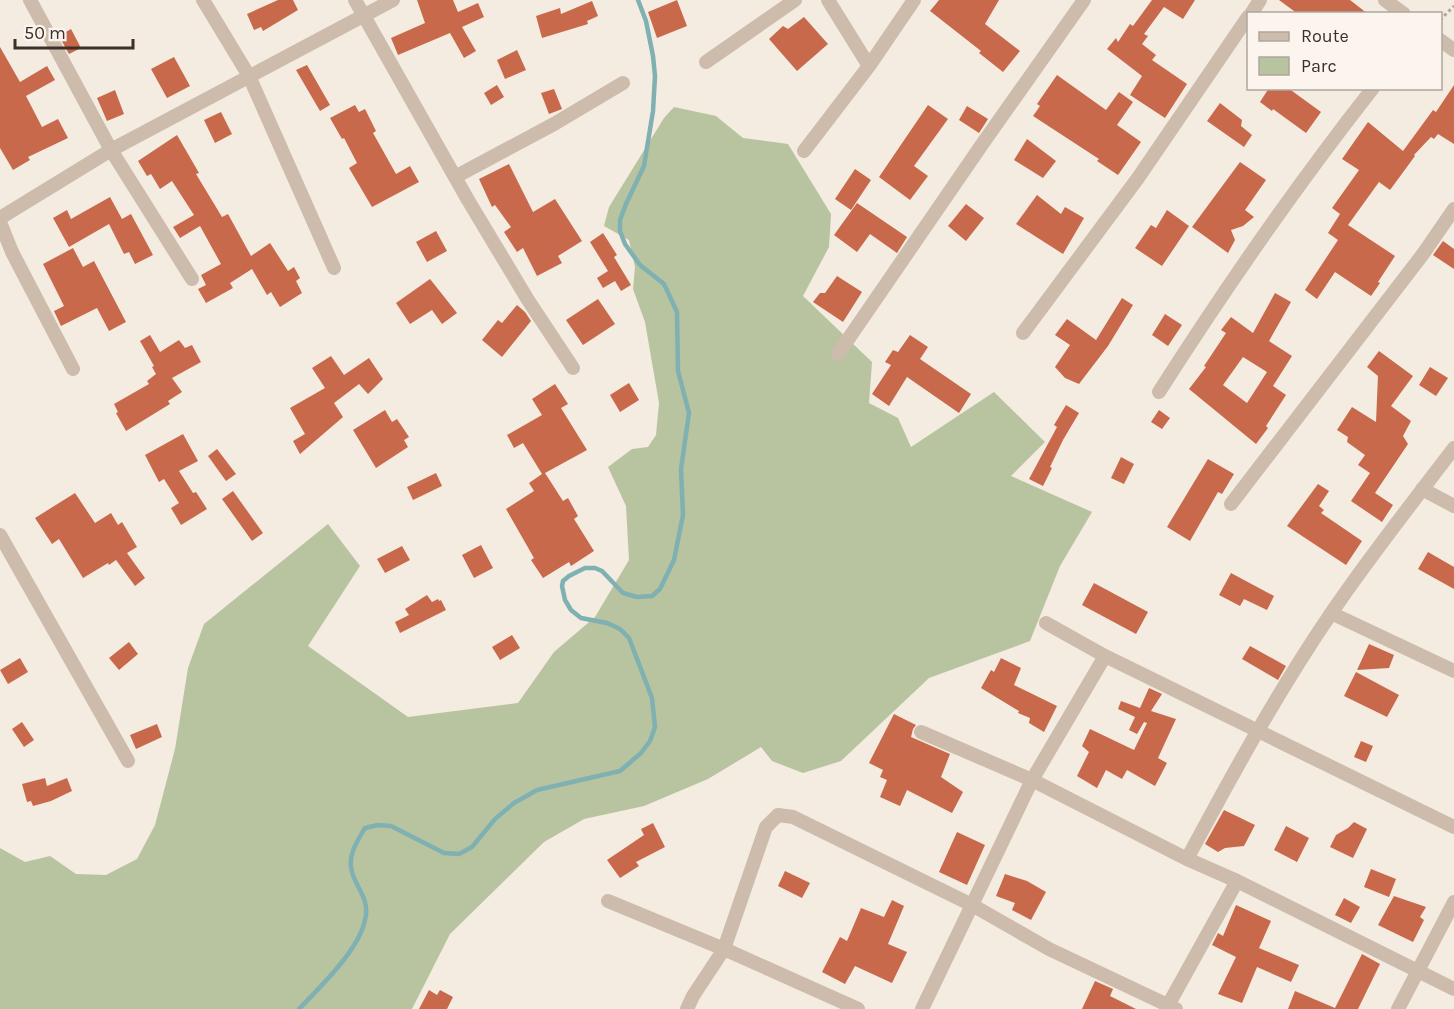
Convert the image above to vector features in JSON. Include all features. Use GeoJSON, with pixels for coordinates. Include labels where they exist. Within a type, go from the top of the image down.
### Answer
{"type":"FeatureCollection","features":[{"type":"Feature","properties":{"kind":"street"},"geometry":{"type":"LineString","coordinates":[[30,0],[111,150],[192,279]]}},
{"type":"Feature","properties":{"kind":"street"},"geometry":{"type":"LineString","coordinates":[[203,0],[249,76],[334,268]]}},
{"type":"Feature","properties":{"kind":"street"},"geometry":{"type":"LineString","coordinates":[[355,0],[455,177],[528,300],[573,368]]}},
{"type":"Feature","properties":{"kind":"street"},"geometry":{"type":"LineString","coordinates":[[73,369],[12,252],[0,220],[111,150],[393,0]]}},
{"type":"Feature","properties":{"kind":"street"},"geometry":{"type":"LineString","coordinates":[[706,62],[795,0]]}},
{"type":"Feature","properties":{"kind":"street"},"geometry":{"type":"LineString","coordinates":[[828,0],[869,66]]}},
{"type":"Feature","properties":{"kind":"street"},"geometry":{"type":"LineString","coordinates":[[804,151],[869,66],[914,0]]}},
{"type":"Feature","properties":{"kind":"street"},"geometry":{"type":"LineString","coordinates":[[838,354],[1084,0]]}},
{"type":"Feature","properties":{"kind":"street"},"geometry":{"type":"LineString","coordinates":[[1385,0],[1401,12]]}},
{"type":"Feature","properties":{"kind":"street"},"geometry":{"type":"LineString","coordinates":[[1023,333],[1137,178],[1247,19]]}},
{"type":"Feature","properties":{"kind":"street"},"geometry":{"type":"LineString","coordinates":[[455,177],[554,124],[623,83]]}},
{"type":"Feature","properties":{"kind":"street"},"geometry":{"type":"LineString","coordinates":[[1159,392],[1218,299],[1314,164],[1371,90]]}},
{"type":"Feature","properties":{"kind":"street"},"geometry":{"type":"LineString","coordinates":[[1231,504],[1423,254],[1454,209]]}},
{"type":"Feature","properties":{"kind":"street"},"geometry":{"type":"LineString","coordinates":[[1187,859],[1257,731],[1331,613],[1454,448]]}},
{"type":"Feature","properties":{"kind":"street"},"geometry":{"type":"LineString","coordinates":[[1422,489],[1454,506]]}},
{"type":"Feature","properties":{"kind":"street"},"geometry":{"type":"LineString","coordinates":[[0,536],[128,762]]}},
{"type":"Feature","properties":{"kind":"street"},"geometry":{"type":"LineString","coordinates":[[1331,613],[1454,670]]}},
{"type":"Feature","properties":{"kind":"street"},"geometry":{"type":"LineString","coordinates":[[1046,623],[1105,656],[1454,827]]}},
{"type":"Feature","properties":{"kind":"street"},"geometry":{"type":"LineString","coordinates":[[922,1009],[1032,780],[1105,656]]}},
{"type":"Feature","properties":{"kind":"street"},"geometry":{"type":"LineString","coordinates":[[921,732],[1032,780],[1187,859],[1237,881],[1454,989]]}},
{"type":"Feature","properties":{"kind":"street"},"geometry":{"type":"LineString","coordinates":[[687,1009],[724,948],[766,827],[778,815],[793,817],[972,905],[1049,950],[1170,1008],[1237,881]]}},
{"type":"Feature","properties":{"kind":"street"},"geometry":{"type":"LineString","coordinates":[[608,901],[724,948],[858,1009]]}},
{"type":"Feature","properties":{"kind":"street"},"geometry":{"type":"LineString","coordinates":[[1398,1009],[1454,902]]}},
{"type":"Feature","properties":{"kind":"path"},"geometry":{"type":"LineString","coordinates":[[1442,18],[1454,6]]}},
{"type":"Feature","properties":{"kind":"green space"},"geometry":{"type":"Polygon","coordinates":[[[674,107],[716,116],[743,138],[788,144],[831,214],[829,247],[803,296],[872,362],[869,403],[898,418],[911,447],[994,392],[1045,442],[1011,476],[1092,512],[1060,566],[1030,641],[929,678],[841,761],[803,773],[772,761],[761,747],[708,779],[644,806],[584,819],[544,842],[450,934],[412,1009],[0,1009],[0,848],[25,862],[50,856],[76,874],[106,875],[137,859],[155,825],[175,749],[188,668],[204,624],[328,524],[360,566],[308,646],[408,717],[518,703],[554,652],[595,617],[629,560],[626,506],[608,467],[632,449],[648,447],[656,435],[659,403],[645,322],[633,289],[635,267],[629,240],[604,226],[609,207],[664,118],[674,107]]]}},
{"type":"Feature","properties":{"kind":"building"},"geometry":{"type":"Polygon","coordinates":[[[278,0],[293,0],[298,10],[263,31],[261,27],[254,30],[247,14],[278,0]]]}},
{"type":"Feature","properties":{"kind":"building"},"geometry":{"type":"Polygon","coordinates":[[[417,0],[453,0],[458,12],[478,3],[484,17],[462,27],[476,51],[464,58],[450,33],[398,55],[391,38],[425,23],[417,0]]]}},
{"type":"Feature","properties":{"kind":"building"},"geometry":{"type":"Polygon","coordinates":[[[677,0],[687,26],[657,38],[648,12],[677,0]]]}},
{"type":"Feature","properties":{"kind":"building"},"geometry":{"type":"Polygon","coordinates":[[[939,0],[999,0],[985,24],[1020,51],[1003,72],[979,53],[981,51],[930,11],[939,0]]]}},
{"type":"Feature","properties":{"kind":"building"},"geometry":{"type":"Polygon","coordinates":[[[1152,0],[1195,0],[1183,19],[1164,7],[1144,34],[1148,36],[1142,44],[1156,55],[1152,60],[1187,84],[1165,118],[1130,95],[1142,76],[1107,49],[1116,38],[1118,42],[1130,24],[1133,26],[1152,0]]]}},
{"type":"Feature","properties":{"kind":"building"},"geometry":{"type":"Polygon","coordinates":[[[1279,0],[1350,0],[1365,12],[1295,12],[1279,0]]]}},
{"type":"Feature","properties":{"kind":"building"},"geometry":{"type":"Polygon","coordinates":[[[592,1],[598,16],[587,21],[588,24],[542,38],[536,16],[560,8],[561,14],[592,1]]]}},
{"type":"Feature","properties":{"kind":"building"},"geometry":{"type":"Polygon","coordinates":[[[804,17],[828,44],[797,71],[769,39],[783,26],[788,29],[804,17]]]}},
{"type":"Feature","properties":{"kind":"building"},"geometry":{"type":"Polygon","coordinates":[[[71,29],[81,48],[69,54],[59,36],[71,29]]]}},
{"type":"Feature","properties":{"kind":"building"},"geometry":{"type":"Polygon","coordinates":[[[0,47],[20,82],[47,66],[55,80],[26,96],[42,127],[58,119],[68,138],[28,157],[30,160],[13,170],[0,148],[0,47]]]}},
{"type":"Feature","properties":{"kind":"building"},"geometry":{"type":"Polygon","coordinates":[[[517,50],[526,70],[505,79],[497,60],[517,50]]]}},
{"type":"Feature","properties":{"kind":"building"},"geometry":{"type":"Polygon","coordinates":[[[174,57],[190,86],[167,98],[151,69],[174,57]]]}},
{"type":"Feature","properties":{"kind":"building"},"geometry":{"type":"Polygon","coordinates":[[[307,65],[330,105],[320,111],[296,70],[307,65]]]}},
{"type":"Feature","properties":{"kind":"building"},"geometry":{"type":"Polygon","coordinates":[[[1057,75],[1106,110],[1119,92],[1133,102],[1117,125],[1141,142],[1118,175],[1097,161],[1099,159],[1033,116],[1040,106],[1037,104],[1057,75]]]}},
{"type":"Feature","properties":{"kind":"building"},"geometry":{"type":"Polygon","coordinates":[[[497,85],[504,97],[491,105],[484,93],[497,85]]]}},
{"type":"Feature","properties":{"kind":"building"},"geometry":{"type":"Polygon","coordinates":[[[1454,85],[1454,144],[1438,134],[1434,139],[1431,137],[1414,155],[1390,190],[1379,182],[1348,225],[1395,256],[1378,282],[1380,283],[1371,296],[1335,272],[1317,299],[1305,290],[1338,240],[1328,233],[1340,214],[1332,208],[1359,170],[1342,159],[1368,122],[1403,151],[1433,110],[1436,112],[1454,85]]]}},
{"type":"Feature","properties":{"kind":"building"},"geometry":{"type":"Polygon","coordinates":[[[554,89],[562,109],[549,114],[541,93],[554,89]]]}},
{"type":"Feature","properties":{"kind":"building"},"geometry":{"type":"Polygon","coordinates":[[[115,90],[124,114],[107,121],[97,98],[115,90]]]}},
{"type":"Feature","properties":{"kind":"building"},"geometry":{"type":"Polygon","coordinates":[[[1268,90],[1291,90],[1321,112],[1306,133],[1260,102],[1268,90]]]}},
{"type":"Feature","properties":{"kind":"building"},"geometry":{"type":"Polygon","coordinates":[[[1220,103],[1242,120],[1241,126],[1252,135],[1244,147],[1207,121],[1220,103]]]}},
{"type":"Feature","properties":{"kind":"building"},"geometry":{"type":"Polygon","coordinates":[[[355,105],[359,112],[365,109],[376,131],[373,133],[396,174],[410,166],[419,182],[372,207],[349,168],[357,163],[330,118],[355,105]]]}},
{"type":"Feature","properties":{"kind":"building"},"geometry":{"type":"Polygon","coordinates":[[[928,105],[948,119],[914,166],[928,176],[910,200],[879,177],[928,105]]]}},
{"type":"Feature","properties":{"kind":"building"},"geometry":{"type":"Polygon","coordinates":[[[967,106],[988,119],[979,133],[959,120],[967,106]]]}},
{"type":"Feature","properties":{"kind":"building"},"geometry":{"type":"Polygon","coordinates":[[[221,112],[232,134],[215,143],[204,120],[221,112]]]}},
{"type":"Feature","properties":{"kind":"building"},"geometry":{"type":"Polygon","coordinates":[[[177,135],[199,173],[196,174],[222,217],[228,214],[251,256],[270,243],[288,271],[294,267],[300,278],[296,281],[302,293],[280,307],[271,292],[267,295],[252,269],[230,283],[233,288],[206,303],[198,289],[206,285],[201,275],[221,264],[200,226],[180,238],[173,227],[194,215],[172,181],[160,189],[151,174],[147,176],[138,161],[177,135]]]}},
{"type":"Feature","properties":{"kind":"building"},"geometry":{"type":"Polygon","coordinates":[[[1027,139],[1056,161],[1043,178],[1014,160],[1027,139]]]}},
{"type":"Feature","properties":{"kind":"building"},"geometry":{"type":"Polygon","coordinates":[[[1240,162],[1266,180],[1245,210],[1254,217],[1243,226],[1231,230],[1235,240],[1228,253],[1192,227],[1240,162]]]}},
{"type":"Feature","properties":{"kind":"building"},"geometry":{"type":"Polygon","coordinates":[[[509,164],[533,212],[555,199],[582,241],[558,256],[562,263],[537,276],[523,248],[517,252],[504,232],[511,227],[495,205],[492,207],[479,179],[509,164]]]}},
{"type":"Feature","properties":{"kind":"building"},"geometry":{"type":"Polygon","coordinates":[[[855,169],[871,180],[851,210],[835,199],[855,169]]]}},
{"type":"Feature","properties":{"kind":"building"},"geometry":{"type":"Polygon","coordinates":[[[1037,195],[1061,214],[1065,207],[1084,218],[1063,254],[1016,224],[1037,195]]]}},
{"type":"Feature","properties":{"kind":"building"},"geometry":{"type":"Polygon","coordinates":[[[110,197],[122,219],[131,214],[153,255],[135,264],[129,252],[124,254],[109,224],[69,247],[53,218],[67,210],[71,219],[110,197]]]}},
{"type":"Feature","properties":{"kind":"building"},"geometry":{"type":"Polygon","coordinates":[[[857,203],[907,237],[897,253],[870,234],[857,252],[834,235],[857,203]]]}},
{"type":"Feature","properties":{"kind":"building"},"geometry":{"type":"Polygon","coordinates":[[[966,204],[984,218],[966,241],[948,226],[966,204]]]}},
{"type":"Feature","properties":{"kind":"building"},"geometry":{"type":"Polygon","coordinates":[[[1167,210],[1189,226],[1162,266],[1135,248],[1151,225],[1156,228],[1167,210]]]}},
{"type":"Feature","properties":{"kind":"building"},"geometry":{"type":"Polygon","coordinates":[[[436,231],[447,251],[427,262],[416,242],[436,231]]]}},
{"type":"Feature","properties":{"kind":"building"},"geometry":{"type":"Polygon","coordinates":[[[603,233],[617,255],[614,257],[631,285],[621,291],[615,281],[603,288],[597,278],[608,271],[590,242],[603,233]]]}},
{"type":"Feature","properties":{"kind":"building"},"geometry":{"type":"Polygon","coordinates":[[[1443,241],[1454,249],[1454,269],[1433,255],[1443,241]]]}},
{"type":"Feature","properties":{"kind":"building"},"geometry":{"type":"Polygon","coordinates":[[[73,248],[83,267],[94,261],[126,322],[109,331],[97,308],[61,326],[54,311],[64,306],[43,264],[73,248]]]}},
{"type":"Feature","properties":{"kind":"building"},"geometry":{"type":"Polygon","coordinates":[[[837,276],[862,292],[843,322],[813,302],[820,293],[825,293],[837,276]]]}},
{"type":"Feature","properties":{"kind":"building"},"geometry":{"type":"Polygon","coordinates":[[[430,279],[457,313],[442,324],[432,310],[410,324],[396,303],[430,279]]]}},
{"type":"Feature","properties":{"kind":"building"},"geometry":{"type":"Polygon","coordinates":[[[1275,293],[1291,302],[1269,341],[1292,356],[1273,386],[1286,395],[1266,426],[1268,428],[1256,444],[1189,389],[1206,367],[1204,366],[1226,333],[1221,330],[1231,317],[1253,333],[1275,293]],[[1243,357],[1223,385],[1247,403],[1267,372],[1243,357]]]}},
{"type":"Feature","properties":{"kind":"building"},"geometry":{"type":"Polygon","coordinates":[[[1122,298],[1133,305],[1108,346],[1079,384],[1065,378],[1055,367],[1070,345],[1055,335],[1067,319],[1096,340],[1122,298]]]}},
{"type":"Feature","properties":{"kind":"building"},"geometry":{"type":"Polygon","coordinates":[[[598,299],[615,324],[583,345],[566,320],[598,299]]]}},
{"type":"Feature","properties":{"kind":"building"},"geometry":{"type":"Polygon","coordinates":[[[517,305],[531,321],[502,357],[482,340],[498,320],[502,323],[517,305]]]}},
{"type":"Feature","properties":{"kind":"building"},"geometry":{"type":"Polygon","coordinates":[[[1165,314],[1182,325],[1168,346],[1152,335],[1165,314]]]}},
{"type":"Feature","properties":{"kind":"building"},"geometry":{"type":"Polygon","coordinates":[[[150,335],[160,352],[179,340],[185,348],[192,345],[201,362],[172,378],[182,392],[168,401],[170,404],[126,431],[116,413],[118,412],[114,404],[149,384],[147,381],[156,374],[140,341],[150,335]]]}},
{"type":"Feature","properties":{"kind":"building"},"geometry":{"type":"Polygon","coordinates":[[[910,335],[928,347],[920,359],[971,394],[959,413],[907,377],[889,406],[872,394],[891,365],[885,362],[893,350],[898,352],[910,335]]]}},
{"type":"Feature","properties":{"kind":"building"},"geometry":{"type":"Polygon","coordinates":[[[1379,351],[1413,376],[1391,406],[1411,421],[1403,436],[1408,444],[1375,493],[1393,505],[1382,522],[1351,501],[1370,473],[1358,465],[1365,455],[1347,442],[1348,437],[1337,430],[1352,407],[1376,422],[1378,376],[1367,367],[1379,351]]]}},
{"type":"Feature","properties":{"kind":"building"},"geometry":{"type":"Polygon","coordinates":[[[331,356],[344,375],[369,358],[383,379],[368,394],[359,384],[334,403],[343,417],[300,454],[293,441],[305,434],[290,408],[325,388],[312,368],[331,356]]]}},
{"type":"Feature","properties":{"kind":"building"},"geometry":{"type":"Polygon","coordinates":[[[1430,367],[1448,378],[1436,396],[1419,385],[1430,367]]]}},
{"type":"Feature","properties":{"kind":"building"},"geometry":{"type":"Polygon","coordinates":[[[629,383],[639,400],[620,412],[610,395],[629,383]]]}},
{"type":"Feature","properties":{"kind":"building"},"geometry":{"type":"Polygon","coordinates":[[[555,384],[568,404],[561,408],[587,450],[545,473],[563,501],[568,498],[578,516],[574,519],[594,551],[571,566],[569,562],[543,578],[531,560],[534,558],[506,509],[534,491],[529,483],[542,474],[523,443],[514,448],[507,435],[542,415],[532,399],[555,384]]]}},
{"type":"Feature","properties":{"kind":"building"},"geometry":{"type":"Polygon","coordinates":[[[1066,405],[1079,413],[1063,440],[1043,486],[1029,479],[1066,405]]]}},
{"type":"Feature","properties":{"kind":"building"},"geometry":{"type":"Polygon","coordinates":[[[385,410],[392,422],[397,419],[409,437],[404,440],[408,447],[376,468],[353,430],[385,410]]]}},
{"type":"Feature","properties":{"kind":"building"},"geometry":{"type":"Polygon","coordinates":[[[1159,410],[1170,418],[1162,429],[1151,422],[1159,410]]]}},
{"type":"Feature","properties":{"kind":"building"},"geometry":{"type":"Polygon","coordinates":[[[183,434],[198,461],[179,471],[207,509],[181,525],[171,508],[179,503],[164,479],[159,482],[145,455],[183,434]]]}},
{"type":"Feature","properties":{"kind":"building"},"geometry":{"type":"Polygon","coordinates":[[[217,449],[236,474],[226,481],[208,456],[217,449]]]}},
{"type":"Feature","properties":{"kind":"building"},"geometry":{"type":"Polygon","coordinates":[[[1121,457],[1134,464],[1124,484],[1111,478],[1121,457]]]}},
{"type":"Feature","properties":{"kind":"building"},"geometry":{"type":"Polygon","coordinates":[[[1208,459],[1234,474],[1222,494],[1218,492],[1190,541],[1167,527],[1208,459]]]}},
{"type":"Feature","properties":{"kind":"building"},"geometry":{"type":"Polygon","coordinates":[[[436,473],[442,486],[413,500],[407,487],[436,473]]]}},
{"type":"Feature","properties":{"kind":"building"},"geometry":{"type":"Polygon","coordinates":[[[1318,484],[1329,491],[1319,506],[1324,510],[1321,513],[1362,541],[1346,565],[1287,526],[1318,484]]]}},
{"type":"Feature","properties":{"kind":"building"},"geometry":{"type":"Polygon","coordinates":[[[233,491],[263,533],[252,541],[222,499],[233,491]]]}},
{"type":"Feature","properties":{"kind":"building"},"geometry":{"type":"Polygon","coordinates":[[[75,493],[95,523],[111,513],[118,525],[122,522],[137,547],[127,553],[145,578],[135,586],[116,560],[83,578],[59,539],[52,544],[35,518],[75,493]]]}},
{"type":"Feature","properties":{"kind":"building"},"geometry":{"type":"Polygon","coordinates":[[[481,545],[493,568],[474,578],[462,555],[481,545]]]}},
{"type":"Feature","properties":{"kind":"building"},"geometry":{"type":"Polygon","coordinates":[[[402,546],[410,560],[385,573],[377,559],[402,546]]]}},
{"type":"Feature","properties":{"kind":"building"},"geometry":{"type":"Polygon","coordinates":[[[1428,552],[1454,567],[1454,589],[1418,569],[1428,552]]]}},
{"type":"Feature","properties":{"kind":"building"},"geometry":{"type":"Polygon","coordinates":[[[1231,573],[1274,596],[1267,610],[1244,599],[1240,606],[1219,595],[1231,573]]]}},
{"type":"Feature","properties":{"kind":"building"},"geometry":{"type":"Polygon","coordinates":[[[1094,583],[1148,612],[1136,634],[1082,605],[1094,583]]]}},
{"type":"Feature","properties":{"kind":"building"},"geometry":{"type":"Polygon","coordinates":[[[427,595],[432,602],[441,600],[446,610],[400,633],[395,622],[409,615],[405,609],[427,595]]]}},
{"type":"Feature","properties":{"kind":"building"},"geometry":{"type":"Polygon","coordinates":[[[512,635],[520,648],[500,660],[492,647],[512,635]]]}},
{"type":"Feature","properties":{"kind":"building"},"geometry":{"type":"Polygon","coordinates":[[[129,642],[138,654],[119,670],[109,658],[129,642]]]}},
{"type":"Feature","properties":{"kind":"building"},"geometry":{"type":"Polygon","coordinates":[[[1369,644],[1394,655],[1389,668],[1357,670],[1369,644]]]}},
{"type":"Feature","properties":{"kind":"building"},"geometry":{"type":"Polygon","coordinates":[[[1250,646],[1286,666],[1278,680],[1242,659],[1250,646]]]}},
{"type":"Feature","properties":{"kind":"building"},"geometry":{"type":"Polygon","coordinates":[[[20,658],[28,672],[8,684],[0,670],[20,658]]]}},
{"type":"Feature","properties":{"kind":"building"},"geometry":{"type":"Polygon","coordinates":[[[1001,658],[1021,668],[1014,685],[1057,706],[1044,732],[1029,723],[1030,718],[1018,713],[1019,711],[981,688],[991,670],[994,672],[1001,658]]]}},
{"type":"Feature","properties":{"kind":"building"},"geometry":{"type":"Polygon","coordinates":[[[1356,672],[1399,695],[1387,717],[1344,696],[1356,672]]]}},
{"type":"Feature","properties":{"kind":"building"},"geometry":{"type":"Polygon","coordinates":[[[1149,688],[1162,694],[1151,711],[1176,719],[1158,758],[1167,763],[1155,786],[1127,770],[1122,779],[1106,770],[1097,788],[1077,776],[1089,752],[1082,746],[1090,729],[1134,750],[1147,723],[1144,722],[1137,734],[1129,730],[1135,717],[1118,709],[1121,701],[1140,708],[1149,688]]]}},
{"type":"Feature","properties":{"kind":"building"},"geometry":{"type":"Polygon","coordinates":[[[894,714],[916,725],[911,737],[950,754],[941,777],[963,792],[952,813],[907,790],[900,806],[880,797],[887,780],[880,777],[883,770],[869,763],[894,714]]]}},
{"type":"Feature","properties":{"kind":"building"},"geometry":{"type":"Polygon","coordinates":[[[22,722],[34,740],[24,747],[12,729],[22,722]]]}},
{"type":"Feature","properties":{"kind":"building"},"geometry":{"type":"Polygon","coordinates":[[[157,724],[162,737],[136,749],[130,735],[157,724]]]}},
{"type":"Feature","properties":{"kind":"building"},"geometry":{"type":"Polygon","coordinates":[[[1361,741],[1373,746],[1366,762],[1354,757],[1361,741]]]}},
{"type":"Feature","properties":{"kind":"building"},"geometry":{"type":"Polygon","coordinates":[[[45,778],[47,786],[67,778],[72,791],[33,806],[31,801],[27,802],[22,784],[45,778]]]}},
{"type":"Feature","properties":{"kind":"building"},"geometry":{"type":"Polygon","coordinates":[[[1224,810],[1255,825],[1244,846],[1225,848],[1218,852],[1205,844],[1224,810]]]}},
{"type":"Feature","properties":{"kind":"building"},"geometry":{"type":"Polygon","coordinates":[[[1354,822],[1367,829],[1353,858],[1330,847],[1336,835],[1354,822]]]}},
{"type":"Feature","properties":{"kind":"building"},"geometry":{"type":"Polygon","coordinates":[[[653,823],[665,847],[636,862],[639,866],[620,878],[607,860],[644,835],[641,829],[653,823]]]}},
{"type":"Feature","properties":{"kind":"building"},"geometry":{"type":"Polygon","coordinates":[[[1286,826],[1309,838],[1297,862],[1274,850],[1286,826]]]}},
{"type":"Feature","properties":{"kind":"building"},"geometry":{"type":"Polygon","coordinates":[[[957,832],[985,845],[967,885],[939,872],[957,832]]]}},
{"type":"Feature","properties":{"kind":"building"},"geometry":{"type":"Polygon","coordinates":[[[1371,869],[1396,879],[1389,897],[1364,887],[1371,869]]]}},
{"type":"Feature","properties":{"kind":"building"},"geometry":{"type":"Polygon","coordinates":[[[785,871],[810,883],[802,898],[778,886],[785,871]]]}},
{"type":"Feature","properties":{"kind":"building"},"geometry":{"type":"Polygon","coordinates":[[[1005,874],[1027,881],[1046,892],[1031,920],[1012,910],[1015,903],[996,896],[1005,874]]]}},
{"type":"Feature","properties":{"kind":"building"},"geometry":{"type":"Polygon","coordinates":[[[1394,896],[1426,907],[1420,917],[1424,920],[1413,942],[1378,925],[1394,896]]]}},
{"type":"Feature","properties":{"kind":"building"},"geometry":{"type":"Polygon","coordinates":[[[1344,898],[1360,907],[1351,923],[1335,915],[1344,898]]]}},
{"type":"Feature","properties":{"kind":"building"},"geometry":{"type":"Polygon","coordinates":[[[892,900],[904,906],[888,944],[907,952],[892,983],[855,966],[845,984],[822,972],[840,937],[847,941],[861,908],[884,917],[892,900]]]}},
{"type":"Feature","properties":{"kind":"building"},"geometry":{"type":"Polygon","coordinates":[[[1236,905],[1271,921],[1259,948],[1299,965],[1291,982],[1257,967],[1242,1003],[1218,994],[1236,957],[1212,945],[1218,933],[1223,936],[1236,905]]]}},
{"type":"Feature","properties":{"kind":"building"},"geometry":{"type":"Polygon","coordinates":[[[1362,954],[1380,964],[1358,1009],[1288,1009],[1295,991],[1335,1008],[1362,954]]]}},
{"type":"Feature","properties":{"kind":"building"},"geometry":{"type":"Polygon","coordinates":[[[1095,981],[1113,989],[1110,996],[1136,1009],[1082,1009],[1095,981]]]}},
{"type":"Feature","properties":{"kind":"building"},"geometry":{"type":"Polygon","coordinates":[[[429,990],[437,995],[440,990],[453,997],[447,1009],[419,1009],[429,990]]]}},
{"type":"Feature","properties":{"kind":"waterway"},"geometry":{"type":"LineString","coordinates":[[299,1009],[347,956],[361,932],[366,905],[352,874],[351,857],[365,828],[378,825],[391,826],[444,853],[459,854],[472,847],[495,819],[514,803],[537,790],[620,771],[641,753],[650,741],[655,727],[652,698],[629,638],[620,629],[607,623],[581,618],[571,610],[565,600],[562,586],[563,581],[569,576],[585,568],[595,568],[602,571],[623,593],[637,597],[652,596],[660,589],[674,560],[683,515],[681,469],[689,413],[678,371],[677,312],[664,284],[640,265],[625,244],[620,231],[620,220],[644,166],[653,111],[655,76],[653,56],[646,21],[638,0]]}}]}
